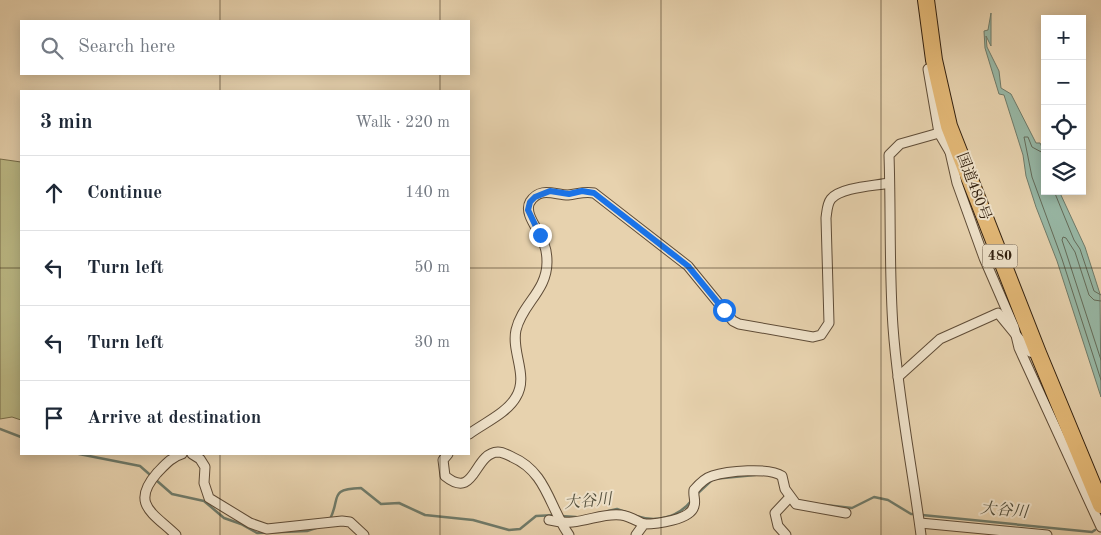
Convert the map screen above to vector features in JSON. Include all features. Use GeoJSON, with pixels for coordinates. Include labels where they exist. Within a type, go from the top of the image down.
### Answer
{"type":"FeatureCollection","features":[{"type":"Feature","properties":{"kind":"highway","name":"国道480号"},"geometry":{"type":"LineString","coordinates":[[926,0],[934,60],[955,152],[1101,505]]}},
{"type":"Feature","properties":{"kind":"street"},"geometry":{"type":"LineString","coordinates":[[934,60],[928,68],[939,132],[955,152],[957,183],[984,258],[1014,327],[1019,348],[1101,527]]}},
{"type":"Feature","properties":{"kind":"street"},"geometry":{"type":"LineString","coordinates":[[921,535],[898,377],[890,266],[889,155],[893,148],[900,144],[939,132]]}},
{"type":"Feature","properties":{"kind":"street"},"geometry":{"type":"LineString","coordinates":[[470,433],[513,403],[521,385],[515,343],[516,331],[523,313],[543,286],[546,274],[544,244],[528,210],[530,202],[535,197],[550,191],[569,194],[582,191],[594,193],[688,266],[733,321],[749,326],[813,337],[821,335],[829,323],[826,218],[827,207],[831,199],[843,191],[890,183]]}},
{"type":"Feature","properties":{"kind":"street"},"geometry":{"type":"LineString","coordinates":[[898,377],[940,339],[998,313],[1030,352],[1038,353]]}},
{"type":"Feature","properties":{"kind":"street"},"geometry":{"type":"LineString","coordinates":[[447,455],[442,460],[445,476],[458,483],[468,481],[475,475],[483,458],[490,454],[498,452],[526,463],[536,473],[569,535]]}},
{"type":"Feature","properties":{"kind":"street"},"geometry":{"type":"LineString","coordinates":[[176,535],[149,510],[145,502],[144,493],[146,485],[163,467],[181,455]]}},
{"type":"Feature","properties":{"kind":"street"},"geometry":{"type":"LineString","coordinates":[[194,455],[200,459],[205,467],[204,483],[209,498],[250,524],[267,529],[342,521],[350,522],[364,535]]}},
{"type":"Feature","properties":{"kind":"street"},"geometry":{"type":"LineString","coordinates":[[550,520],[562,524],[619,515],[644,524],[676,520],[690,512],[695,504],[692,496],[694,490],[705,480],[717,475],[760,470],[777,473],[782,476],[790,497],[800,506],[846,513]]}},
{"type":"Feature","properties":{"kind":"street"},"geometry":{"type":"LineString","coordinates":[[786,535],[778,526],[775,513],[790,497]]}},
{"type":"Feature","properties":{"kind":"street"},"geometry":{"type":"LineString","coordinates":[[636,535],[644,524]]}},
{"type":"Feature","properties":{"kind":"street"},"geometry":{"type":"LineString","coordinates":[[920,524],[1047,535]]}},
{"type":"Feature","properties":{"kind":"shaded area"},"geometry":{"type":"Polygon","coordinates":[[[0,159],[20,162],[20,420],[12,417],[0,419],[0,159]]]}},
{"type":"Feature","properties":{"kind":"water"},"geometry":{"type":"Polygon","coordinates":[[[991,13],[991,46],[986,36],[987,47],[999,71],[1001,88],[1011,94],[1036,143],[1041,145],[1041,195],[1061,195],[1085,247],[1100,294],[1101,397],[1057,261],[1026,176],[1023,155],[1004,95],[999,94],[985,48],[984,31],[988,30],[991,13]]]}},
{"type":"Feature","properties":{"kind":"waterway","name":"大谷川"},"geometry":{"type":"LineString","coordinates":[[0,429],[20,437]]}},
{"type":"Feature","properties":{"kind":"waterway","name":"大谷川"},"geometry":{"type":"LineString","coordinates":[[84,455],[140,466],[172,494],[204,501],[224,518],[241,524],[257,533],[307,531],[325,525]]}},
{"type":"Feature","properties":{"kind":"waterway","name":"大谷川"},"geometry":{"type":"LineString","coordinates":[[697,494],[713,479],[755,475]]}},
{"type":"Feature","properties":{"kind":"waterway","name":"大谷川"},"geometry":{"type":"LineString","coordinates":[[330,519],[337,496],[344,490],[361,488],[381,504],[399,503],[425,515],[473,520],[509,530],[520,529],[536,516],[556,515]]}},
{"type":"Feature","properties":{"kind":"waterway","name":"大谷川"},"geometry":{"type":"LineString","coordinates":[[816,504],[852,508],[874,497],[888,500],[911,514],[916,514]]}},
{"type":"Feature","properties":{"kind":"waterway","name":"大谷川"},"geometry":{"type":"LineString","coordinates":[[636,516],[652,519],[667,517],[681,511],[692,500]]}},
{"type":"Feature","properties":{"kind":"waterway","name":"大谷川"},"geometry":{"type":"LineString","coordinates":[[608,511],[617,509],[631,514]]}},
{"type":"Feature","properties":{"kind":"waterway","name":"大谷川"},"geometry":{"type":"LineString","coordinates":[[922,515],[1092,532],[1095,530]]}},
{"type":"Feature","properties":{"kind":"waterway","name":"大谷川"},"geometry":{"type":"LineString","coordinates":[[561,516],[576,517]]}},
{"type":"Feature","properties":{"kind":"route"},"geometry":{"type":"LineString","coordinates":[[540,235],[528,210],[530,202],[535,197],[550,191],[560,194],[582,191],[594,193],[674,256],[682,260],[724,310]]}}]}
